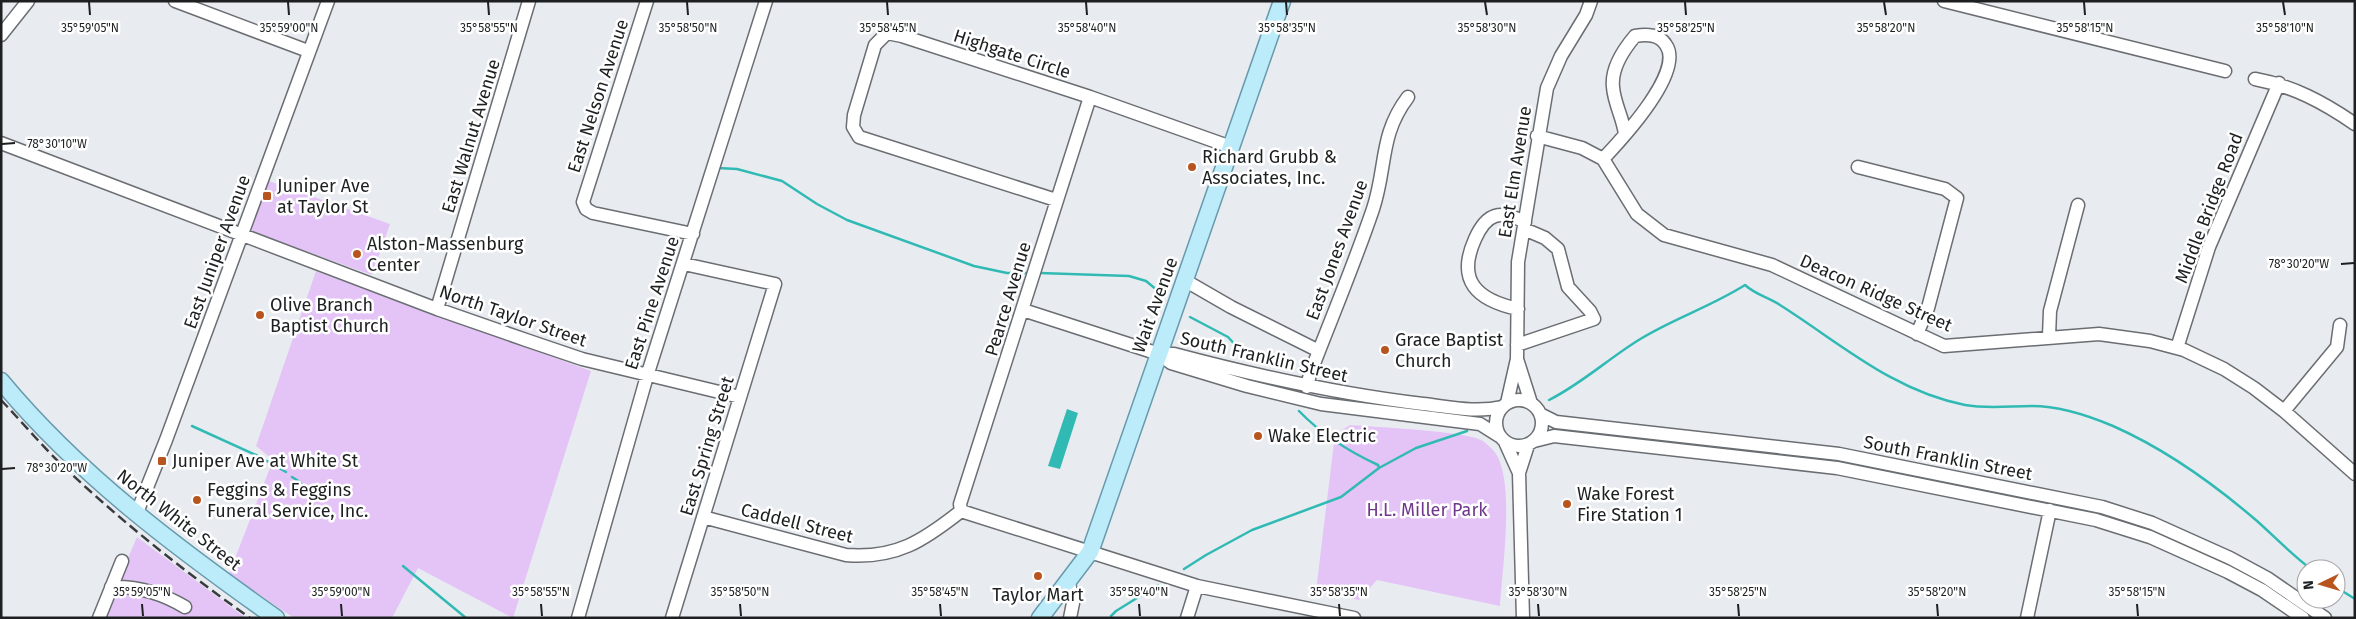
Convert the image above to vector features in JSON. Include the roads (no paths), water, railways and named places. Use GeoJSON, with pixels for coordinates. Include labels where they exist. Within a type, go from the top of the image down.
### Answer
{"type":"FeatureCollection","features":[{"type":"Feature","properties":{"kind":"main road","name":"Wait Avenue"},"geometry":{"type":"LineString","coordinates":[[1040,618],[1069,583],[1090,552],[1282,1]]}},
{"type":"Feature","properties":{"kind":"main road","name":"North White Street"},"geometry":{"type":"LineString","coordinates":[[1,381],[80,464],[136,515],[276,618]]}},
{"type":"Feature","properties":{"kind":"street"},"geometry":{"type":"LineString","coordinates":[[1,35],[28,1]]}},
{"type":"Feature","properties":{"kind":"street"},"geometry":{"type":"LineString","coordinates":[[175,1],[308,51]]}},
{"type":"Feature","properties":{"kind":"street","name":"East Juniper Avenue"},"geometry":{"type":"LineString","coordinates":[[136,515],[328,1]]}},
{"type":"Feature","properties":{"kind":"street","name":"East Walnut Avenue"},"geometry":{"type":"LineString","coordinates":[[437,309],[529,1]]}},
{"type":"Feature","properties":{"kind":"street","name":"East Nelson Avenue"},"geometry":{"type":"LineString","coordinates":[[647,1],[583,202],[586,209],[592,213],[693,234]]}},
{"type":"Feature","properties":{"kind":"street","name":"East Pine Avenue"},"geometry":{"type":"LineString","coordinates":[[578,618],[647,376],[766,1]]}},
{"type":"Feature","properties":{"kind":"street","name":"East Elm Avenue"},"geometry":{"type":"LineString","coordinates":[[1504,405],[1517,359],[1518,262],[1537,136],[1547,88],[1561,56],[1586,15],[1592,1]]}},
{"type":"Feature","properties":{"kind":"street"},"geometry":{"type":"LineString","coordinates":[[1944,1],[2225,71]]}},
{"type":"Feature","properties":{"kind":"street","name":"Highgate Circle"},"geometry":{"type":"LineString","coordinates":[[1056,200],[859,137],[853,127],[854,115],[875,45],[887,33],[902,36],[1090,97],[1231,147]]}},
{"type":"Feature","properties":{"kind":"street"},"geometry":{"type":"LineString","coordinates":[[1537,136],[1582,148],[1603,159],[1625,134],[1654,97],[1669,61],[1669,49],[1664,40],[1654,35],[1635,36],[1628,44],[1616,66],[1613,88],[1625,134]]}},
{"type":"Feature","properties":{"kind":"street"},"geometry":{"type":"LineString","coordinates":[[2255,79],[2279,83],[2303,92],[2355,124]]}},
{"type":"Feature","properties":{"kind":"street","name":"Middle Bridge Road"},"geometry":{"type":"LineString","coordinates":[[2176,348],[2209,246],[2279,83]]}},
{"type":"Feature","properties":{"kind":"street","name":"Pearce Avenue"},"geometry":{"type":"LineString","coordinates":[[961,511],[960,504],[1090,97]]}},
{"type":"Feature","properties":{"kind":"street","name":"East Jones Avenue"},"geometry":{"type":"LineString","coordinates":[[1307,387],[1319,350],[1374,208],[1382,176],[1385,145],[1390,125],[1408,97]]}},
{"type":"Feature","properties":{"kind":"street","name":"North Taylor Street"},"geometry":{"type":"LineString","coordinates":[[1,143],[437,309],[582,359],[740,397]]}},
{"type":"Feature","properties":{"kind":"street","name":"Deacon Ridge Street"},"geometry":{"type":"LineString","coordinates":[[1603,159],[1637,214],[1664,235],[1772,265],[1944,346],[1976,345],[2049,336],[2099,334],[2150,341],[2176,348],[2224,370],[2284,411],[2355,474]]}},
{"type":"Feature","properties":{"kind":"street"},"geometry":{"type":"LineString","coordinates":[[1858,167],[1945,189],[1957,198],[1928,308],[1917,334]]}},
{"type":"Feature","properties":{"kind":"street"},"geometry":{"type":"LineString","coordinates":[[2049,336],[2050,311],[2078,205]]}},
{"type":"Feature","properties":{"kind":"street"},"geometry":{"type":"LineString","coordinates":[[1517,345],[1594,319],[1590,310],[1568,286],[1561,257],[1552,241],[1505,215],[1495,216],[1485,222],[1472,244],[1466,266],[1470,279],[1486,299],[1518,309]]}},
{"type":"Feature","properties":{"kind":"street","name":"East Spring Street"},"geometry":{"type":"LineString","coordinates":[[672,618],[775,284],[684,264]]}},
{"type":"Feature","properties":{"kind":"street"},"geometry":{"type":"LineString","coordinates":[[1186,281],[1231,307],[1319,350]]}},
{"type":"Feature","properties":{"kind":"street"},"geometry":{"type":"LineString","coordinates":[[1023,310],[1159,354]]}},
{"type":"Feature","properties":{"kind":"street"},"geometry":{"type":"LineString","coordinates":[[2284,411],[2337,347],[2340,325]]}},
{"type":"Feature","properties":{"kind":"street","name":"South Franklin Street"},"geometry":{"type":"LineString","coordinates":[[1159,354],[1174,354],[1307,387],[1376,399],[1484,411],[1504,405]]}},
{"type":"Feature","properties":{"kind":"street","name":"South Franklin Street"},"geometry":{"type":"LineString","coordinates":[[1159,354],[1171,363],[1302,400],[1480,424],[1502,439]]}},
{"type":"Feature","properties":{"kind":"street","name":"East Elm Avenue"},"geometry":{"type":"LineString","coordinates":[[1517,359],[1531,403]]}},
{"type":"Feature","properties":{"kind":"street"},"geometry":{"type":"LineString","coordinates":[[1519,474],[1502,439],[1496,420],[1504,405],[1519,399],[1531,403],[1540,414],[1542,427],[1531,443],[1519,474],[1523,618]]}},
{"type":"Feature","properties":{"kind":"street","name":"South Franklin Street"},"geometry":{"type":"LineString","coordinates":[[1540,414],[1556,422],[1846,456],[2102,507],[2152,523],[2230,558],[2267,578],[2325,618]]}},
{"type":"Feature","properties":{"kind":"street","name":"South Franklin Street"},"geometry":{"type":"LineString","coordinates":[[1531,443],[1554,436],[1808,464],[2096,520],[2150,537],[2182,550],[2262,590],[2303,618]]}},
{"type":"Feature","properties":{"kind":"street"},"geometry":{"type":"LineString","coordinates":[[1502,439],[1511,446],[1531,443]]}},
{"type":"Feature","properties":{"kind":"street"},"geometry":{"type":"LineString","coordinates":[[2027,618],[2050,510]]}},
{"type":"Feature","properties":{"kind":"street"},"geometry":{"type":"LineString","coordinates":[[961,511],[1197,586],[1354,618]]}},
{"type":"Feature","properties":{"kind":"street","name":"Caddell Street"},"geometry":{"type":"LineString","coordinates":[[703,517],[846,555],[862,557],[894,552],[911,546],[932,534],[961,511]]}},
{"type":"Feature","properties":{"kind":"street"},"geometry":{"type":"LineString","coordinates":[[99,618],[122,561]]}},
{"type":"Feature","properties":{"kind":"street"},"geometry":{"type":"LineString","coordinates":[[1069,583],[1073,603],[1070,618]]}},
{"type":"Feature","properties":{"kind":"street"},"geometry":{"type":"LineString","coordinates":[[111,587],[129,586],[150,591],[186,607]]}},
{"type":"Feature","properties":{"kind":"street"},"geometry":{"type":"LineString","coordinates":[[1188,618],[1197,586]]}},
{"type":"Feature","properties":{"kind":"water"},"geometry":{"type":"Polygon","coordinates":[[[1067,409],[1078,413],[1060,469],[1048,466],[1067,409]]]}},
{"type":"Feature","properties":{"kind":"waterway"},"geometry":{"type":"LineString","coordinates":[[718,168],[737,169],[782,181],[817,204],[847,220],[974,266],[1007,273],[1026,273]]}},
{"type":"Feature","properties":{"kind":"waterway"},"geometry":{"type":"LineString","coordinates":[[1040,273],[1129,276],[1146,281],[1163,295]]}},
{"type":"Feature","properties":{"kind":"waterway"},"geometry":{"type":"LineString","coordinates":[[1549,400],[1573,386],[1642,338],[1745,285],[1780,305],[1868,364],[1914,389],[1965,405],[1990,407],[2042,406],[2063,409],[2093,418],[2132,435],[2170,456],[2224,494],[2299,559]]}},
{"type":"Feature","properties":{"kind":"waterway"},"geometry":{"type":"LineString","coordinates":[[1190,317],[1228,337],[1250,361]]}},
{"type":"Feature","properties":{"kind":"waterway"},"geometry":{"type":"LineString","coordinates":[[1299,411],[1326,435],[1378,465],[1379,468]]}},
{"type":"Feature","properties":{"kind":"waterway"},"geometry":{"type":"LineString","coordinates":[[192,426],[258,456],[286,472]]}},
{"type":"Feature","properties":{"kind":"waterway"},"geometry":{"type":"LineString","coordinates":[[1184,569],[1252,530],[1341,497],[1379,468],[1416,448],[1467,431]]}},
{"type":"Feature","properties":{"kind":"waterway"},"geometry":{"type":"LineString","coordinates":[[292,477],[300,482],[307,491]]}},
{"type":"Feature","properties":{"kind":"waterway"},"geometry":{"type":"LineString","coordinates":[[403,566],[466,618]]}},
{"type":"Feature","properties":{"kind":"waterway"},"geometry":{"type":"LineString","coordinates":[[1111,616],[1158,585]]}},
{"type":"Feature","properties":{"kind":"waterway"},"geometry":{"type":"LineString","coordinates":[[2346,593],[2355,599]]}},
{"type":"Feature","properties":{"kind":"railway"},"geometry":{"type":"LineString","coordinates":[[1,400],[56,459],[108,507],[178,565],[250,618]]}},
{"type":"Feature","properties":{"kind":"place","name":"Richard Grubb & Associates, Inc."},"geometry":{"type":"Point","coordinates":[1192,167]}},
{"type":"Feature","properties":{"kind":"place","name":"Juniper Ave at Taylor St"},"geometry":{"type":"Point","coordinates":[267,196]}},
{"type":"Feature","properties":{"kind":"place","name":"Alston-Massenburg Center"},"geometry":{"type":"Point","coordinates":[357,254]}},
{"type":"Feature","properties":{"kind":"place","name":"Olive Branch Baptist Church"},"geometry":{"type":"Point","coordinates":[260,315]}},
{"type":"Feature","properties":{"kind":"place","name":"Grace Baptist Church"},"geometry":{"type":"Point","coordinates":[1385,350]}},
{"type":"Feature","properties":{"kind":"place","name":"Wake Electric"},"geometry":{"type":"Point","coordinates":[1258,436]}},
{"type":"Feature","properties":{"kind":"place","name":"Juniper Ave at White St"},"geometry":{"type":"Point","coordinates":[162,461]}},
{"type":"Feature","properties":{"kind":"place","name":"Feggins & Feggins Funeral Service, Inc."},"geometry":{"type":"Point","coordinates":[197,500]}},
{"type":"Feature","properties":{"kind":"place","name":"Wake Forest Fire Station 1"},"geometry":{"type":"Point","coordinates":[1567,504]}},
{"type":"Feature","properties":{"kind":"place","name":"Taylor Mart"},"geometry":{"type":"Point","coordinates":[1038,576]}},
{"type":"Feature","properties":{"kind":"park label","name":"H.L. Miller Park"},"geometry":{"type":"Point","coordinates":[1427,510]}}]}
